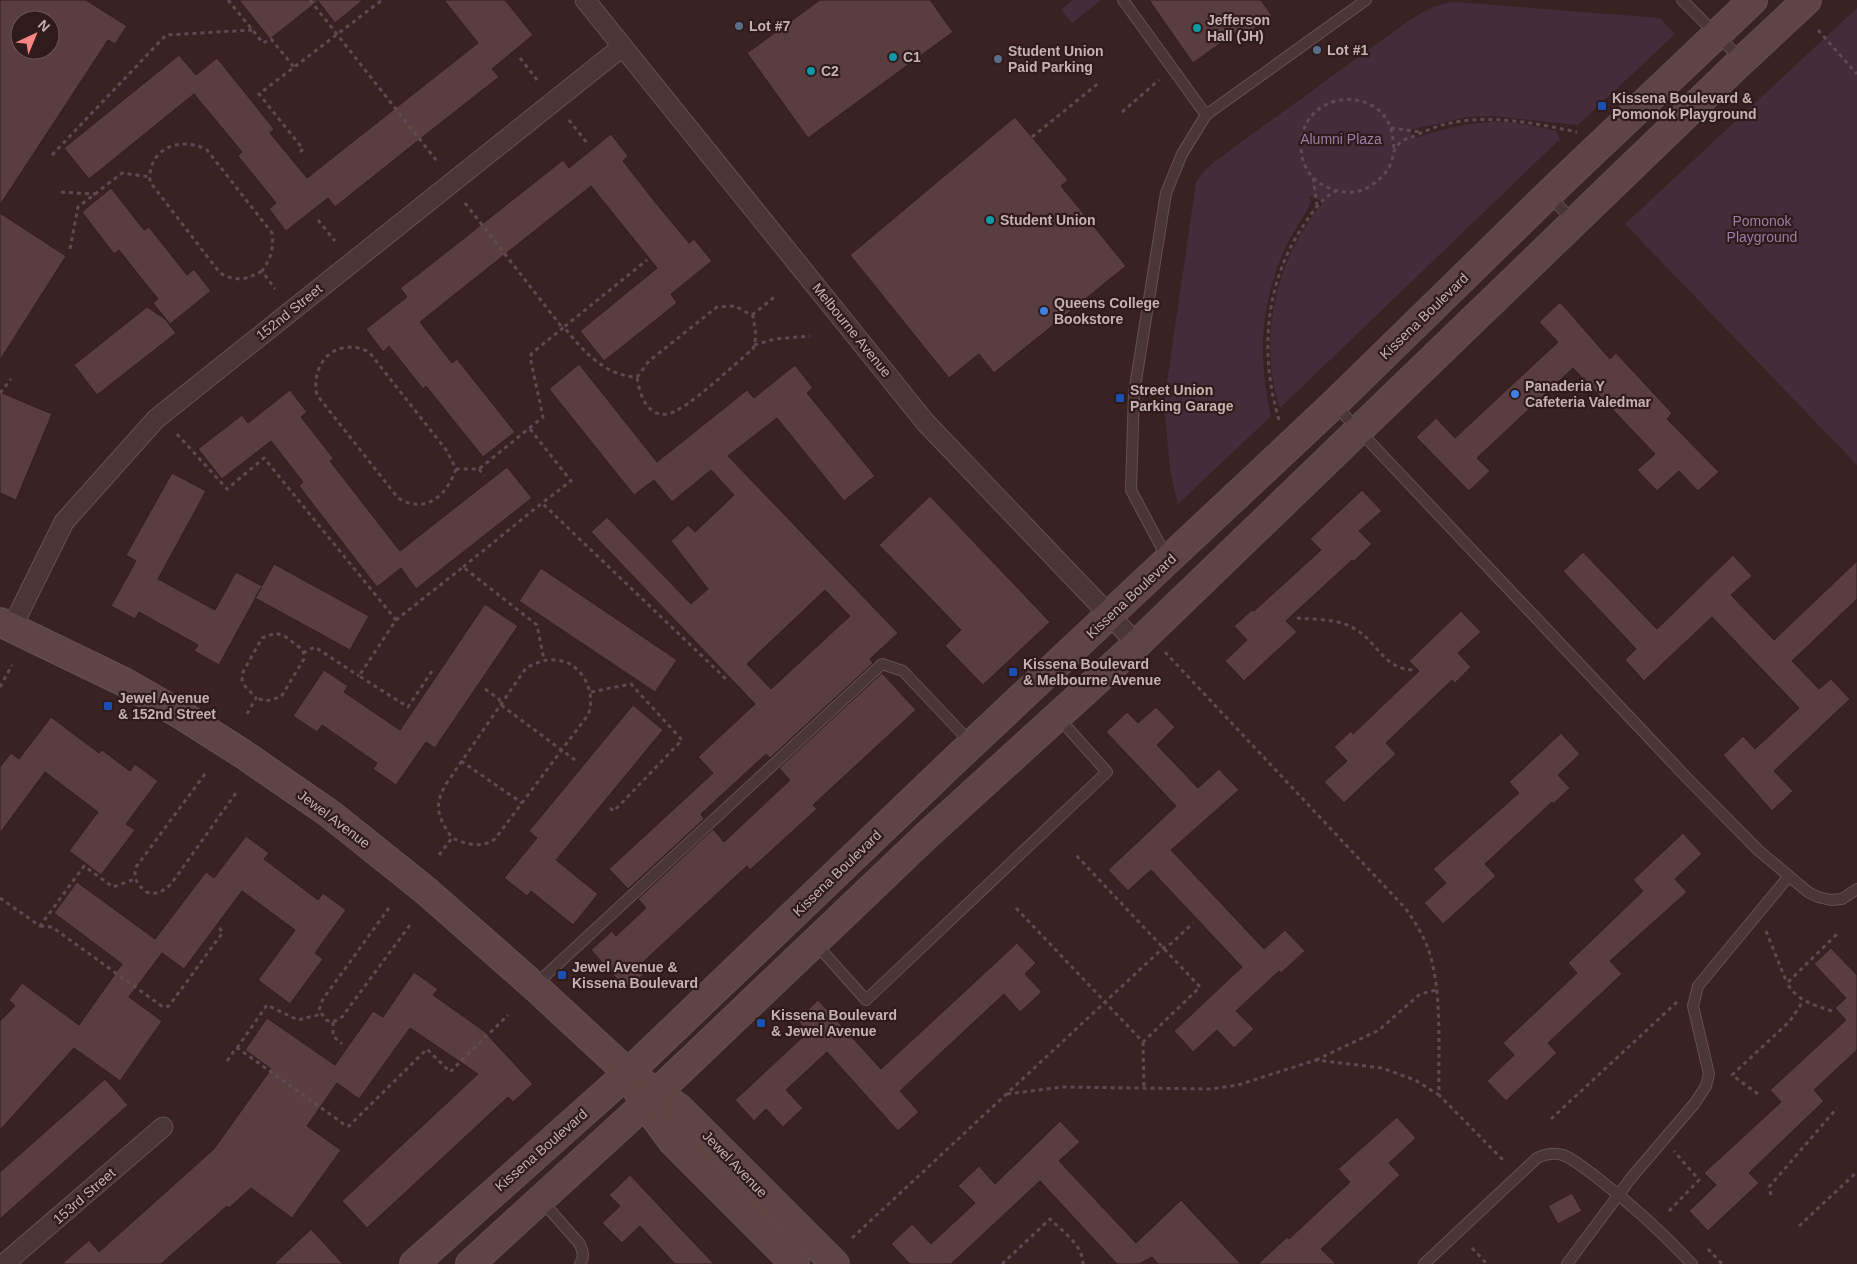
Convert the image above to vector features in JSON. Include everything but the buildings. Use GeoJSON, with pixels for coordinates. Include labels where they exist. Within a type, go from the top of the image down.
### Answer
{"type":"FeatureCollection","features":[{"type":"Feature","properties":{"kind":"main road","name":"Kissena Boulevard"},"geometry":{"type":"LineString","coordinates":[[414,1264],[628,1073],[972,744],[1110,617],[1334,404],[1549,194],[1753,0]]}},
{"type":"Feature","properties":{"kind":"main road"},"geometry":{"type":"LineString","coordinates":[[470,1264],[651,1098],[926,836],[1137,644],[1742,60],[1807,0]]}},
{"type":"Feature","properties":{"kind":"main road","name":"Jewel Avenue"},"geometry":{"type":"LineString","coordinates":[[6,624],[124,682],[243,754],[330,814],[426,890],[628,1073],[651,1098],[673,1142],[795,1264]]}},
{"type":"Feature","properties":{"kind":"main road","name":"Jewel Avenue"},"geometry":{"type":"LineString","coordinates":[[651,1098],[695,1123],[835,1264]]}},
{"type":"Feature","properties":{"kind":"street","name":"Melbourne Avenue"},"geometry":{"type":"LineString","coordinates":[[585,0],[926,423],[1137,644]]}},
{"type":"Feature","properties":{"kind":"street","name":"152nd Street"},"geometry":{"type":"LineString","coordinates":[[6,624],[64,522],[156,419],[622,47]]}},
{"type":"Feature","properties":{"kind":"street","name":"153rd Street"},"geometry":{"type":"LineString","coordinates":[[4,1264],[163,1128]]}},
{"type":"Feature","properties":{"kind":"lane"},"geometry":{"type":"LineString","coordinates":[[1123,0],[1206,116]]}},
{"type":"Feature","properties":{"kind":"lane"},"geometry":{"type":"LineString","coordinates":[[1168,561],[1131,490],[1134,393],[1166,193],[1182,154],[1206,116],[1366,0]]}},
{"type":"Feature","properties":{"kind":"lane"},"geometry":{"type":"LineString","coordinates":[[1682,0],[1716,37],[1742,60]]}},
{"type":"Feature","properties":{"kind":"lane"},"geometry":{"type":"LineString","coordinates":[[1549,194],[1574,222]]}},
{"type":"Feature","properties":{"kind":"lane"},"geometry":{"type":"LineString","coordinates":[[1334,404],[1687,778],[1758,850],[1808,892],[1831,900],[1842,899],[1857,889]]}},
{"type":"Feature","properties":{"kind":"lane"},"geometry":{"type":"LineString","coordinates":[[534,986],[882,664],[902,671],[972,744]]}},
{"type":"Feature","properties":{"kind":"lane"},"geometry":{"type":"LineString","coordinates":[[815,943],[866,1000],[1106,772],[1058,716]]}},
{"type":"Feature","properties":{"kind":"lane"},"geometry":{"type":"LineString","coordinates":[[1567,1264],[1619,1194],[1696,1103],[1706,1086],[1709,1074],[1693,1006],[1698,986],[1788,876]]}},
{"type":"Feature","properties":{"kind":"lane"},"geometry":{"type":"LineString","coordinates":[[1424,1264],[1537,1158],[1544,1154],[1564,1155],[1619,1194],[1657,1228],[1692,1264]]}},
{"type":"Feature","properties":{"kind":"lane"},"geometry":{"type":"LineString","coordinates":[[540,1200],[579,1243],[583,1260],[580,1264]]}},
{"type":"Feature","properties":{"kind":"path"},"geometry":{"type":"LineString","coordinates":[[228,0],[263,44],[271,39],[294,67]]}},
{"type":"Feature","properties":{"kind":"path"},"geometry":{"type":"LineString","coordinates":[[310,0],[436,160]]}},
{"type":"Feature","properties":{"kind":"path"},"geometry":{"type":"LineString","coordinates":[[300,152],[303,149],[259,94],[382,0]]}},
{"type":"Feature","properties":{"kind":"path"},"geometry":{"type":"LineString","coordinates":[[52,155],[166,35],[252,30]]}},
{"type":"Feature","properties":{"kind":"path"},"geometry":{"type":"LineString","coordinates":[[1818,30],[1857,74]]}},
{"type":"Feature","properties":{"kind":"path"},"geometry":{"type":"LineString","coordinates":[[520,58],[537,80]]}},
{"type":"Feature","properties":{"kind":"path"},"geometry":{"type":"LineString","coordinates":[[1032,137],[1100,82]]}},
{"type":"Feature","properties":{"kind":"path"},"geometry":{"type":"LineString","coordinates":[[1122,112],[1154,85]]}},
{"type":"Feature","properties":{"kind":"path"},"geometry":{"type":"LineString","coordinates":[[1345,99],[1364,102],[1382,115],[1391,128],[1394,148],[1391,162],[1376,182],[1361,190],[1349,192],[1336,191],[1320,184],[1313,178],[1303,162],[1300,146],[1306,124],[1318,109],[1335,100],[1345,99]]}},
{"type":"Feature","properties":{"kind":"path"},"geometry":{"type":"LineString","coordinates":[[1394,148],[1402,141],[1423,131],[1446,124],[1493,119],[1524,122],[1578,132]]}},
{"type":"Feature","properties":{"kind":"path"},"geometry":{"type":"LineString","coordinates":[[569,120],[587,143]]}},
{"type":"Feature","properties":{"kind":"path"},"geometry":{"type":"LineString","coordinates":[[1391,128],[1415,132],[1423,131]]}},
{"type":"Feature","properties":{"kind":"path"},"geometry":{"type":"LineString","coordinates":[[182,143],[196,144],[207,150],[272,233],[274,248],[269,261],[262,271],[247,279],[232,280],[220,273],[150,182],[156,156],[164,148],[182,143]]}},
{"type":"Feature","properties":{"kind":"path"},"geometry":{"type":"LineString","coordinates":[[70,249],[78,206],[122,173],[150,177]]}},
{"type":"Feature","properties":{"kind":"path"},"geometry":{"type":"LineString","coordinates":[[1313,178],[1317,206]]}},
{"type":"Feature","properties":{"kind":"path"},"geometry":{"type":"LineString","coordinates":[[1279,420],[1270,393],[1268,359],[1272,298],[1284,258],[1295,238],[1317,206],[1327,195],[1336,191]]}},
{"type":"Feature","properties":{"kind":"path"},"geometry":{"type":"LineString","coordinates":[[61,192],[95,194]]}},
{"type":"Feature","properties":{"kind":"path"},"geometry":{"type":"LineString","coordinates":[[465,203],[585,354],[622,376],[637,376]]}},
{"type":"Feature","properties":{"kind":"path"},"geometry":{"type":"LineString","coordinates":[[318,220],[335,241]]}},
{"type":"Feature","properties":{"kind":"path"},"geometry":{"type":"LineString","coordinates":[[456,469],[479,468],[543,417],[530,357],[532,353],[647,260]]}},
{"type":"Feature","properties":{"kind":"path"},"geometry":{"type":"LineString","coordinates":[[262,271],[276,288]]}},
{"type":"Feature","properties":{"kind":"path"},"geometry":{"type":"LineString","coordinates":[[752,315],[777,295]]}},
{"type":"Feature","properties":{"kind":"path"},"geometry":{"type":"LineString","coordinates":[[735,306],[752,315],[756,336],[753,348],[685,405],[668,414],[658,413],[644,402],[639,393],[637,376],[649,362],[717,307],[735,306]]}},
{"type":"Feature","properties":{"kind":"path"},"geometry":{"type":"LineString","coordinates":[[754,345],[774,339],[810,336]]}},
{"type":"Feature","properties":{"kind":"path"},"geometry":{"type":"LineString","coordinates":[[350,346],[359,347],[369,352],[447,450],[456,469],[451,484],[435,500],[413,504],[398,498],[317,395],[314,382],[324,359],[339,348],[350,346]]}},
{"type":"Feature","properties":{"kind":"path"},"geometry":{"type":"LineString","coordinates":[[0,393],[10,379]]}},
{"type":"Feature","properties":{"kind":"path"},"geometry":{"type":"LineString","coordinates":[[359,676],[396,620],[571,481],[530,429]]}},
{"type":"Feature","properties":{"kind":"path"},"geometry":{"type":"LineString","coordinates":[[177,434],[227,489],[264,458],[396,620]]}},
{"type":"Feature","properties":{"kind":"path"},"geometry":{"type":"LineString","coordinates":[[479,468],[484,476]]}},
{"type":"Feature","properties":{"kind":"path"},"geometry":{"type":"LineString","coordinates":[[542,503],[727,680]]}},
{"type":"Feature","properties":{"kind":"path"},"geometry":{"type":"LineString","coordinates":[[463,567],[538,625],[544,660]]}},
{"type":"Feature","properties":{"kind":"path"},"geometry":{"type":"LineString","coordinates":[[1297,618],[1340,622],[1354,628],[1367,638],[1390,664],[1414,670]]}},
{"type":"Feature","properties":{"kind":"path"},"geometry":{"type":"LineString","coordinates":[[276,633],[298,645],[303,652],[304,659],[281,697],[266,700],[256,698],[242,680],[243,672],[262,638],[276,633]]}},
{"type":"Feature","properties":{"kind":"path"},"geometry":{"type":"LineString","coordinates":[[303,652],[315,647],[408,707],[432,671]]}},
{"type":"Feature","properties":{"kind":"path"},"geometry":{"type":"LineString","coordinates":[[1163,650],[1406,909],[1427,946],[1433,963],[1436,990],[1439,1095]]}},
{"type":"Feature","properties":{"kind":"path"},"geometry":{"type":"LineString","coordinates":[[544,660],[558,660],[572,666],[585,679],[591,692],[592,706],[588,716],[495,839],[488,844],[469,846],[452,838],[439,819],[438,798],[526,668],[544,660]]}},
{"type":"Feature","properties":{"kind":"path"},"geometry":{"type":"LineString","coordinates":[[0,687],[12,666]]}},
{"type":"Feature","properties":{"kind":"path"},"geometry":{"type":"LineString","coordinates":[[591,692],[631,684],[682,740],[614,811],[607,806]]}},
{"type":"Feature","properties":{"kind":"path"},"geometry":{"type":"LineString","coordinates":[[485,689],[499,699],[501,705],[575,760]]}},
{"type":"Feature","properties":{"kind":"path"},"geometry":{"type":"LineString","coordinates":[[246,714],[256,698]]}},
{"type":"Feature","properties":{"kind":"path"},"geometry":{"type":"LineString","coordinates":[[462,761],[522,803]]}},
{"type":"Feature","properties":{"kind":"path"},"geometry":{"type":"LineString","coordinates":[[205,774],[136,867],[135,879],[146,892],[155,894],[164,891],[171,884],[236,793]]}},
{"type":"Feature","properties":{"kind":"path"},"geometry":{"type":"LineString","coordinates":[[439,855],[452,838]]}},
{"type":"Feature","properties":{"kind":"path"},"geometry":{"type":"LineString","coordinates":[[1074,853],[1200,987],[1142,1042]]}},
{"type":"Feature","properties":{"kind":"path"},"geometry":{"type":"LineString","coordinates":[[40,926],[84,866],[113,887],[135,879]]}},
{"type":"Feature","properties":{"kind":"path"},"geometry":{"type":"LineString","coordinates":[[0,898],[40,926],[52,927],[163,1007],[169,1006],[223,932],[219,928]]}},
{"type":"Feature","properties":{"kind":"path"},"geometry":{"type":"LineString","coordinates":[[389,908],[323,999],[319,1010],[326,1020],[333,1022],[342,1017],[410,925]]}},
{"type":"Feature","properties":{"kind":"path"},"geometry":{"type":"LineString","coordinates":[[1016,908],[1142,1042],[1144,1089]]}},
{"type":"Feature","properties":{"kind":"path"},"geometry":{"type":"LineString","coordinates":[[1758,913],[1787,984],[1793,993],[1803,1001],[1832,1011]]}},
{"type":"Feature","properties":{"kind":"path"},"geometry":{"type":"LineString","coordinates":[[852,1238],[1163,948],[1172,943],[1193,924]]}},
{"type":"Feature","properties":{"kind":"path"},"geometry":{"type":"LineString","coordinates":[[1787,984],[1837,934]]}},
{"type":"Feature","properties":{"kind":"path"},"geometry":{"type":"LineString","coordinates":[[1551,1119],[1684,995],[1698,986]]}},
{"type":"Feature","properties":{"kind":"path"},"geometry":{"type":"LineString","coordinates":[[1007,1094],[1062,1087],[1212,1089],[1238,1085],[1316,1060],[1379,1030],[1420,994],[1436,990]]}},
{"type":"Feature","properties":{"kind":"path"},"geometry":{"type":"LineString","coordinates":[[1758,1094],[1732,1075],[1790,1021],[1803,1001]]}},
{"type":"Feature","properties":{"kind":"path"},"geometry":{"type":"LineString","coordinates":[[227,1061],[267,1006],[298,1020],[322,1014]]}},
{"type":"Feature","properties":{"kind":"path"},"geometry":{"type":"LineString","coordinates":[[237,1048],[349,1126],[427,1049],[450,1072],[508,1015]]}},
{"type":"Feature","properties":{"kind":"path"},"geometry":{"type":"LineString","coordinates":[[333,1022],[333,1036],[342,1044]]}},
{"type":"Feature","properties":{"kind":"path"},"geometry":{"type":"LineString","coordinates":[[1316,1060],[1382,1068],[1415,1080],[1439,1095],[1505,1162]]}},
{"type":"Feature","properties":{"kind":"path"},"geometry":{"type":"LineString","coordinates":[[1771,1195],[1769,1187],[1837,1108]]}},
{"type":"Feature","properties":{"kind":"path"},"geometry":{"type":"LineString","coordinates":[[1664,1140],[1699,1180],[1669,1211]]}},
{"type":"Feature","properties":{"kind":"path"},"geometry":{"type":"LineString","coordinates":[[1799,1226],[1857,1172]]}},
{"type":"Feature","properties":{"kind":"path"},"geometry":{"type":"LineString","coordinates":[[1002,1264],[1050,1219],[1077,1246],[1083,1258],[1083,1264]]}},
{"type":"Feature","properties":{"kind":"path"},"geometry":{"type":"LineString","coordinates":[[1472,1248],[1487,1264]]}},
{"type":"Feature","properties":{"kind":"path"},"geometry":{"type":"LineString","coordinates":[[1708,1248],[1722,1264]]}},
{"type":"Feature","properties":{"kind":"green space"},"geometry":{"type":"Polygon","coordinates":[[[1073,0],[1101,0],[1072,23],[1061,10],[1073,0]]]}},
{"type":"Feature","properties":{"kind":"green space","name":"Alumni Plaza"},"geometry":{"type":"Polygon","coordinates":[[[1455,2],[1660,18],[1675,34],[1578,125],[1491,116],[1468,117],[1409,130],[1412,139],[1461,126],[1507,122],[1556,131],[1560,139],[1280,408],[1273,382],[1270,354],[1271,327],[1275,299],[1294,247],[1307,224],[1324,202],[1308,195],[1311,202],[1283,253],[1275,273],[1266,313],[1263,353],[1264,374],[1271,416],[1178,504],[1170,470],[1164,403],[1196,182],[1214,162],[1404,24],[1434,7],[1455,2]]]}},
{"type":"Feature","properties":{"kind":"green space","name":"Pomonok Playground"},"geometry":{"type":"Polygon","coordinates":[[[1857,8],[1857,465],[1625,224],[1857,8]]]}},
{"type":"Feature","properties":{"kind":"place","name":"Lot #7"},"geometry":{"type":"Point","coordinates":[739,26]}},
{"type":"Feature","properties":{"kind":"place","name":"Jefferson Hall (JH)"},"geometry":{"type":"Point","coordinates":[1197,28]}},
{"type":"Feature","properties":{"kind":"place","name":"Lot #1"},"geometry":{"type":"Point","coordinates":[1317,50]}},
{"type":"Feature","properties":{"kind":"place","name":"C1"},"geometry":{"type":"Point","coordinates":[893,57]}},
{"type":"Feature","properties":{"kind":"place","name":"Student Union Paid Parking"},"geometry":{"type":"Point","coordinates":[998,59]}},
{"type":"Feature","properties":{"kind":"place","name":"C2"},"geometry":{"type":"Point","coordinates":[811,71]}},
{"type":"Feature","properties":{"kind":"place","name":"Kissena Boulevard & Pomonok Playground"},"geometry":{"type":"Point","coordinates":[1602,106]}},
{"type":"Feature","properties":{"kind":"place","name":"Student Union"},"geometry":{"type":"Point","coordinates":[990,220]}},
{"type":"Feature","properties":{"kind":"place","name":"Queens College Bookstore"},"geometry":{"type":"Point","coordinates":[1044,311]}},
{"type":"Feature","properties":{"kind":"place","name":"Panaderia Y Cafeteria Valedmar"},"geometry":{"type":"Point","coordinates":[1515,394]}},
{"type":"Feature","properties":{"kind":"place","name":"Street Union Parking Garage"},"geometry":{"type":"Point","coordinates":[1120,398]}},
{"type":"Feature","properties":{"kind":"place","name":"Kissena Boulevard & Melbourne Avenue"},"geometry":{"type":"Point","coordinates":[1013,672]}},
{"type":"Feature","properties":{"kind":"place","name":"Jewel Avenue & 152nd Street"},"geometry":{"type":"Point","coordinates":[108,706]}},
{"type":"Feature","properties":{"kind":"place","name":"Jewel Avenue & Kissena Boulevard"},"geometry":{"type":"Point","coordinates":[562,975]}},
{"type":"Feature","properties":{"kind":"place","name":"Kissena Boulevard & Jewel Avenue"},"geometry":{"type":"Point","coordinates":[761,1023]}}]}
